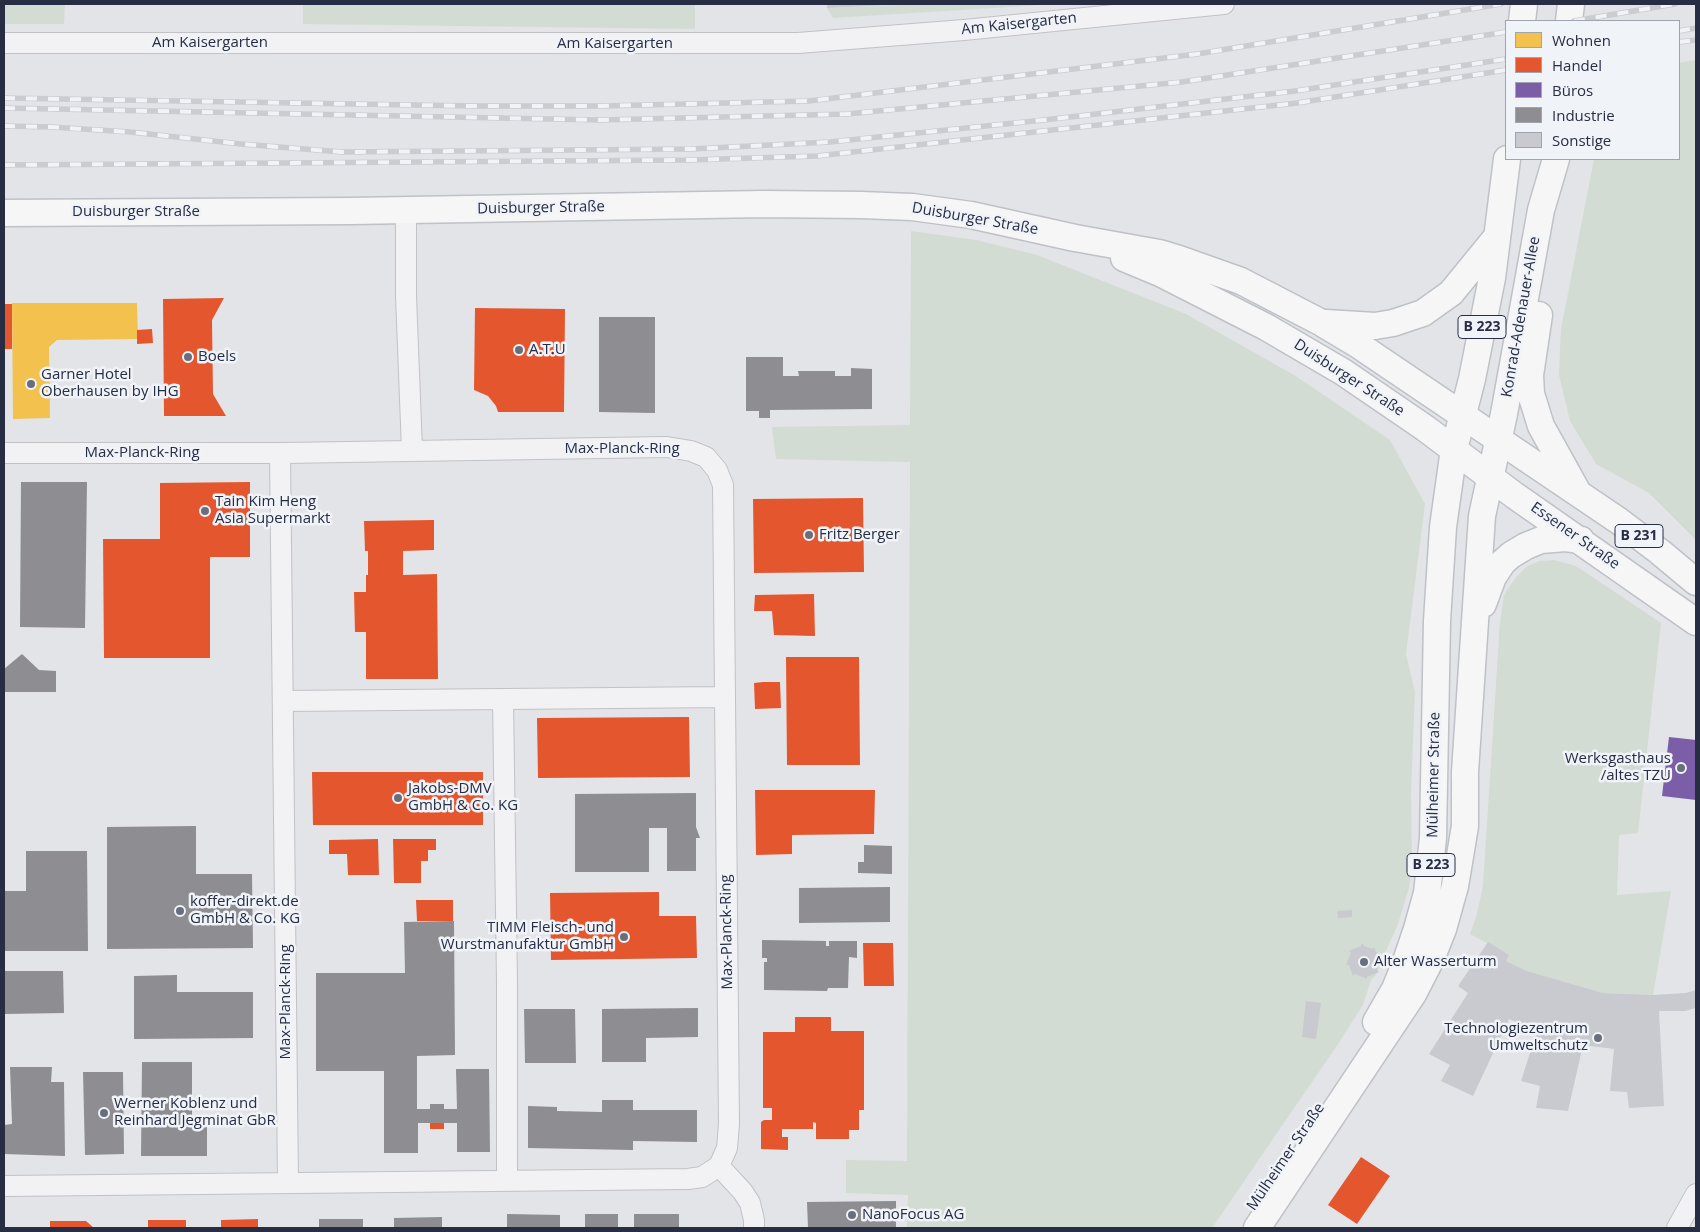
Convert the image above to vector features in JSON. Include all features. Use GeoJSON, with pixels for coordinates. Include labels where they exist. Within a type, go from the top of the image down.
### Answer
{"type":"FeatureCollection","features":[{"type":"Feature","properties":{"kind":"main road"},"geometry":{"type":"LineString","coordinates":[[1522,20],[1524,4]]}},
{"type":"Feature","properties":{"kind":"main road"},"geometry":{"type":"LineString","coordinates":[[1569,20],[1571,4]]}},
{"type":"Feature","properties":{"kind":"main road","name":"B 223"},"geometry":{"type":"LineString","coordinates":[[1454,449],[1492,278],[1507,160]]}},
{"type":"Feature","properties":{"kind":"main road"},"geometry":{"type":"LineString","coordinates":[[1555,162],[1556,215],[1530,375],[1531,394],[1541,426],[1578,493]]}},
{"type":"Feature","properties":{"kind":"main road","name":"Konrad-Adenauer-Allee"},"geometry":{"type":"LineString","coordinates":[[1490,477],[1541,210],[1555,162]]}},
{"type":"Feature","properties":{"kind":"main road","name":"Duisburger Straße"},"geometry":{"type":"LineString","coordinates":[[4,213],[406,210],[764,204],[912,207],[971,215],[1075,238],[1159,253],[1202,266],[1262,291],[1322,322],[1463,415]]}},
{"type":"Feature","properties":{"kind":"main road","name":"Duisburger Straße"},"geometry":{"type":"LineString","coordinates":[[1075,238],[1160,273],[1300,346],[1343,372],[1454,449]]}},
{"type":"Feature","properties":{"kind":"main road"},"geometry":{"type":"LineString","coordinates":[[1322,322],[1374,326],[1410,318],[1422,313],[1450,293],[1496,238]]}},
{"type":"Feature","properties":{"kind":"main road","name":"B 231"},"geometry":{"type":"LineString","coordinates":[[1463,415],[1654,546],[1696,582]]}},
{"type":"Feature","properties":{"kind":"main road","name":"Essener Straße"},"geometry":{"type":"LineString","coordinates":[[1454,449],[1490,477],[1696,622]]}},
{"type":"Feature","properties":{"kind":"main road","name":"Mülheimer Straße"},"geometry":{"type":"LineString","coordinates":[[1238,1228],[1383,1011],[1400,978],[1417,929],[1426,892],[1432,847],[1440,560],[1454,449]]}},
{"type":"Feature","properties":{"kind":"main road","name":"Mülheimer Straße"},"geometry":{"type":"LineString","coordinates":[[1257,1228],[1413,994],[1431,959],[1443,929],[1457,878],[1465,826],[1465,772],[1482,516],[1490,477]]}},
{"type":"Feature","properties":{"kind":"main road"},"geometry":{"type":"LineString","coordinates":[[1474,636],[1485,596],[1493,577],[1507,558],[1526,546],[1541,540],[1565,538],[1581,540]]}},
{"type":"Feature","properties":{"kind":"street","name":"Am Kaisergarten"},"geometry":{"type":"LineString","coordinates":[[4,43],[798,43],[974,29],[1224,4]]}},
{"type":"Feature","properties":{"kind":"street"},"geometry":{"type":"LineString","coordinates":[[406,210],[406,296],[412,450]]}},
{"type":"Feature","properties":{"kind":"street","name":"Max-Planck-Ring"},"geometry":{"type":"LineString","coordinates":[[4,453],[280,453],[673,447],[706,457],[717,470],[723,485],[729,1128],[727,1148],[719,1166]]}},
{"type":"Feature","properties":{"kind":"street","name":"Max-Planck-Ring"},"geometry":{"type":"LineString","coordinates":[[280,453],[288,1183]]}},
{"type":"Feature","properties":{"kind":"street"},"geometry":{"type":"LineString","coordinates":[[284,702],[725,697]]}},
{"type":"Feature","properties":{"kind":"street"},"geometry":{"type":"LineString","coordinates":[[502,700],[508,1051],[507,1180]]}},
{"type":"Feature","properties":{"kind":"street"},"geometry":{"type":"LineString","coordinates":[[4,1186],[688,1179],[702,1178],[719,1166],[743,1192],[750,1203],[754,1228]]}},
{"type":"Feature","properties":{"kind":"street"},"geometry":{"type":"LineString","coordinates":[[1677,1228],[1696,1194]]}},
{"type":"Feature","properties":{"kind":"shaded area"},"geometry":{"type":"Polygon","coordinates":[[[4,4],[65,4],[64,24],[4,24],[4,4]]]}},
{"type":"Feature","properties":{"kind":"shaded area"},"geometry":{"type":"Polygon","coordinates":[[[303,4],[695,4],[695,29],[303,24],[303,4]]]}},
{"type":"Feature","properties":{"kind":"shaded area"},"geometry":{"type":"Polygon","coordinates":[[[924,4],[1058,4],[833,18],[827,8],[924,4]]]}},
{"type":"Feature","properties":{"kind":"shaded area"},"geometry":{"type":"Polygon","coordinates":[[[1696,60],[1696,540],[1649,493],[1596,464],[1570,421],[1559,375],[1561,329],[1594,160],[1680,160],[1680,63],[1696,60]]]}},
{"type":"Feature","properties":{"kind":"shaded area"},"geometry":{"type":"Polygon","coordinates":[[[911,231],[976,240],[1037,255],[1186,314],[1294,375],[1390,440],[1425,504],[1406,654],[1415,692],[1411,791],[1412,863],[1409,888],[1397,927],[1376,975],[1371,980],[1363,1005],[1212,1228],[907,1228],[908,1195],[846,1193],[846,1160],[907,1161],[910,462],[776,459],[772,427],[910,425],[911,231]]]}},
{"type":"Feature","properties":{"kind":"shaded area"},"geometry":{"type":"Polygon","coordinates":[[[1554,560],[1576,566],[1661,623],[1638,833],[1619,835],[1617,895],[1671,891],[1653,995],[1603,993],[1527,971],[1506,961],[1509,955],[1470,934],[1477,914],[1483,886],[1500,622],[1504,595],[1516,577],[1526,567],[1539,561],[1554,560]]]}},
{"type":"Feature","properties":{"kind":"building: Wohnen","name":"Garner Hotel Oberhausen by IHG"},"geometry":{"type":"Polygon","coordinates":[[[12,303],[137,303],[138,339],[57,340],[49,347],[50,418],[13,419],[12,303]]]}},
{"type":"Feature","properties":{"kind":"building: Handel","name":"Boels"},"geometry":{"type":"Polygon","coordinates":[[[224,298],[212,320],[213,394],[226,416],[164,416],[163,299],[224,298]]]}},
{"type":"Feature","properties":{"kind":"building: Handel"},"geometry":{"type":"Polygon","coordinates":[[[4,304],[12,304],[12,349],[4,349],[4,304]]]}},
{"type":"Feature","properties":{"kind":"building: Handel","name":"A.T.U"},"geometry":{"type":"Polygon","coordinates":[[[475,308],[565,309],[564,412],[498,412],[488,396],[474,390],[475,308]]]}},
{"type":"Feature","properties":{"kind":"building: Handel"},"geometry":{"type":"Polygon","coordinates":[[[152,329],[153,343],[137,344],[137,330],[152,329]]]}},
{"type":"Feature","properties":{"kind":"building: Handel"},"geometry":{"type":"Polygon","coordinates":[[[250,482],[250,557],[210,557],[210,658],[104,658],[103,539],[160,539],[160,483],[250,482]]]}},
{"type":"Feature","properties":{"kind":"building: Handel","name":"Fritz Berger"},"geometry":{"type":"Polygon","coordinates":[[[863,498],[864,572],[754,573],[753,499],[863,498]]]}},
{"type":"Feature","properties":{"kind":"building: Handel"},"geometry":{"type":"Polygon","coordinates":[[[434,520],[434,550],[403,551],[403,575],[437,574],[438,679],[366,679],[366,632],[355,632],[354,592],[366,592],[368,551],[365,551],[364,521],[434,520]]]}},
{"type":"Feature","properties":{"kind":"building: Handel"},"geometry":{"type":"Polygon","coordinates":[[[814,594],[815,636],[774,635],[772,611],[754,611],[755,595],[814,594]]]}},
{"type":"Feature","properties":{"kind":"building: Handel"},"geometry":{"type":"Polygon","coordinates":[[[786,657],[859,657],[860,765],[787,765],[786,657]]]}},
{"type":"Feature","properties":{"kind":"building: Handel"},"geometry":{"type":"Polygon","coordinates":[[[780,682],[781,708],[755,709],[754,683],[780,682]]]}},
{"type":"Feature","properties":{"kind":"building: Handel"},"geometry":{"type":"Polygon","coordinates":[[[689,717],[690,777],[538,778],[537,718],[689,717]]]}},
{"type":"Feature","properties":{"kind":"building: Handel","name":"Jakobs-DMV GmbH & Co. KG"},"geometry":{"type":"Polygon","coordinates":[[[312,772],[483,772],[483,825],[313,825],[312,772]]]}},
{"type":"Feature","properties":{"kind":"building: Handel"},"geometry":{"type":"Polygon","coordinates":[[[755,790],[875,790],[874,834],[792,835],[792,854],[756,855],[755,790]]]}},
{"type":"Feature","properties":{"kind":"building: Handel"},"geometry":{"type":"Polygon","coordinates":[[[378,839],[379,875],[348,875],[347,854],[329,854],[329,840],[378,839]]]}},
{"type":"Feature","properties":{"kind":"building: Handel"},"geometry":{"type":"Polygon","coordinates":[[[393,839],[436,839],[436,850],[428,850],[428,861],[421,861],[421,883],[394,883],[393,839]]]}},
{"type":"Feature","properties":{"kind":"building: Handel","name":"TIMM Fleisch- und Wurstmanufaktur GmbH"},"geometry":{"type":"Polygon","coordinates":[[[659,892],[659,916],[696,916],[697,958],[551,960],[550,893],[659,892]]]}},
{"type":"Feature","properties":{"kind":"building: Handel"},"geometry":{"type":"Polygon","coordinates":[[[416,900],[453,900],[453,921],[417,921],[416,900]]]}},
{"type":"Feature","properties":{"kind":"building: Handel"},"geometry":{"type":"Polygon","coordinates":[[[863,943],[893,943],[894,986],[864,986],[863,943]]]}},
{"type":"Feature","properties":{"kind":"building: Handel"},"geometry":{"type":"Polygon","coordinates":[[[795,1017],[831,1017],[831,1031],[864,1031],[864,1110],[859,1110],[859,1130],[849,1130],[849,1139],[816,1139],[816,1123],[813,1122],[813,1129],[782,1129],[782,1137],[788,1137],[788,1150],[761,1149],[761,1122],[772,1120],[772,1108],[763,1108],[763,1032],[795,1032],[795,1017]]]}},
{"type":"Feature","properties":{"kind":"building: Handel"},"geometry":{"type":"Polygon","coordinates":[[[430,1123],[444,1123],[444,1129],[430,1129],[430,1123]]]}},
{"type":"Feature","properties":{"kind":"building: Handel"},"geometry":{"type":"Polygon","coordinates":[[[1361,1157],[1390,1176],[1357,1224],[1328,1205],[1361,1157]]]}},
{"type":"Feature","properties":{"kind":"building: Handel"},"geometry":{"type":"Polygon","coordinates":[[[258,1219],[258,1228],[221,1228],[221,1220],[258,1219]]]}},
{"type":"Feature","properties":{"kind":"building: Handel"},"geometry":{"type":"Polygon","coordinates":[[[148,1220],[186,1220],[186,1228],[148,1228],[148,1220]]]}},
{"type":"Feature","properties":{"kind":"building: Handel"},"geometry":{"type":"Polygon","coordinates":[[[50,1221],[86,1221],[94,1228],[50,1228],[50,1221]]]}},
{"type":"Feature","properties":{"kind":"building: Büros","name":"Werksgasthaus /altes TZU"},"geometry":{"type":"Polygon","coordinates":[[[1669,737],[1696,740],[1696,800],[1662,796],[1669,737]]]}},
{"type":"Feature","properties":{"kind":"building: Industrie"},"geometry":{"type":"Polygon","coordinates":[[[599,317],[655,317],[655,413],[599,412],[599,317]]]}},
{"type":"Feature","properties":{"kind":"building: Industrie"},"geometry":{"type":"Polygon","coordinates":[[[746,357],[783,357],[783,376],[799,376],[798,371],[835,371],[835,376],[851,376],[851,368],[872,369],[872,409],[770,410],[770,418],[759,418],[759,411],[746,411],[746,357]]]}},
{"type":"Feature","properties":{"kind":"building: Industrie"},"geometry":{"type":"Polygon","coordinates":[[[21,482],[87,482],[85,628],[20,627],[21,482]]]}},
{"type":"Feature","properties":{"kind":"building: Industrie"},"geometry":{"type":"Polygon","coordinates":[[[22,654],[39,670],[56,671],[56,692],[4,692],[4,669],[22,654]]]}},
{"type":"Feature","properties":{"kind":"building: Industrie"},"geometry":{"type":"Polygon","coordinates":[[[696,793],[696,827],[700,838],[696,838],[696,871],[667,871],[667,828],[649,828],[649,872],[575,872],[575,794],[696,793]]]}},
{"type":"Feature","properties":{"kind":"building: Industrie","name":"koffer-direkt.de GmbH & Co. KG"},"geometry":{"type":"Polygon","coordinates":[[[196,826],[196,874],[252,874],[253,948],[107,949],[107,827],[196,826]]]}},
{"type":"Feature","properties":{"kind":"building: Industrie"},"geometry":{"type":"Polygon","coordinates":[[[864,845],[892,846],[892,874],[858,873],[858,862],[864,862],[864,845]]]}},
{"type":"Feature","properties":{"kind":"building: Industrie"},"geometry":{"type":"Polygon","coordinates":[[[26,851],[87,851],[88,951],[4,951],[4,891],[26,891],[26,851]]]}},
{"type":"Feature","properties":{"kind":"building: Industrie"},"geometry":{"type":"Polygon","coordinates":[[[890,887],[890,922],[799,923],[799,888],[890,887]]]}},
{"type":"Feature","properties":{"kind":"building: Industrie"},"geometry":{"type":"Polygon","coordinates":[[[454,921],[455,1055],[417,1056],[417,1109],[430,1109],[430,1104],[444,1104],[444,1109],[457,1109],[456,1069],[489,1069],[490,1152],[457,1152],[457,1123],[418,1123],[418,1153],[384,1153],[384,1071],[316,1071],[316,973],[405,973],[404,922],[454,921]]]}},
{"type":"Feature","properties":{"kind":"building: Industrie"},"geometry":{"type":"Polygon","coordinates":[[[762,940],[826,941],[826,946],[829,946],[829,941],[857,941],[857,958],[849,957],[848,988],[828,988],[827,991],[764,990],[764,962],[767,962],[767,958],[762,958],[762,940]]]}},
{"type":"Feature","properties":{"kind":"building: Industrie"},"geometry":{"type":"Polygon","coordinates":[[[4,971],[63,971],[64,1013],[4,1014],[4,971]]]}},
{"type":"Feature","properties":{"kind":"building: Industrie"},"geometry":{"type":"Polygon","coordinates":[[[177,975],[177,992],[253,992],[253,1038],[134,1039],[134,976],[177,975]]]}},
{"type":"Feature","properties":{"kind":"building: Industrie"},"geometry":{"type":"Polygon","coordinates":[[[698,1008],[698,1037],[646,1038],[646,1062],[602,1062],[602,1009],[698,1008]]]}},
{"type":"Feature","properties":{"kind":"building: Industrie"},"geometry":{"type":"Polygon","coordinates":[[[524,1009],[575,1009],[576,1063],[525,1063],[524,1009]]]}},
{"type":"Feature","properties":{"kind":"building: Industrie"},"geometry":{"type":"Polygon","coordinates":[[[142,1062],[192,1062],[192,1126],[207,1126],[207,1156],[141,1156],[142,1062]]]}},
{"type":"Feature","properties":{"kind":"building: Industrie"},"geometry":{"type":"Polygon","coordinates":[[[10,1067],[52,1067],[51,1082],[64,1082],[65,1156],[4,1154],[4,1125],[12,1124],[10,1067]]]}},
{"type":"Feature","properties":{"kind":"building: Industrie","name":"Werner Koblenz und Reinhard Jegminat GbR"},"geometry":{"type":"Polygon","coordinates":[[[83,1072],[123,1072],[124,1154],[85,1155],[83,1072]]]}},
{"type":"Feature","properties":{"kind":"building: Industrie"},"geometry":{"type":"Polygon","coordinates":[[[602,1100],[633,1100],[633,1110],[697,1110],[697,1142],[633,1141],[633,1150],[528,1148],[528,1106],[557,1107],[557,1111],[602,1112],[602,1100]]]}},
{"type":"Feature","properties":{"kind":"building: Industrie","name":"NanoFocus AG"},"geometry":{"type":"Polygon","coordinates":[[[896,1201],[896,1228],[808,1228],[807,1202],[896,1201]]]}},
{"type":"Feature","properties":{"kind":"building: Industrie"},"geometry":{"type":"Polygon","coordinates":[[[507,1214],[560,1215],[560,1228],[507,1228],[507,1214]]]}},
{"type":"Feature","properties":{"kind":"building: Industrie"},"geometry":{"type":"Polygon","coordinates":[[[585,1214],[618,1214],[618,1228],[585,1228],[585,1214]]]}},
{"type":"Feature","properties":{"kind":"building: Industrie"},"geometry":{"type":"Polygon","coordinates":[[[634,1214],[679,1214],[679,1228],[634,1228],[634,1214]]]}},
{"type":"Feature","properties":{"kind":"building: Industrie"},"geometry":{"type":"Polygon","coordinates":[[[442,1217],[442,1228],[394,1228],[394,1218],[442,1217]]]}},
{"type":"Feature","properties":{"kind":"building: Industrie"},"geometry":{"type":"Polygon","coordinates":[[[319,1219],[363,1219],[363,1228],[319,1228],[319,1219]]]}},
{"type":"Feature","properties":{"kind":"building: Sonstige"},"geometry":{"type":"Polygon","coordinates":[[[827,4],[888,4],[888,5],[827,8],[827,4]]]}},
{"type":"Feature","properties":{"kind":"building: Sonstige"},"geometry":{"type":"Polygon","coordinates":[[[1352,910],[1352,917],[1338,918],[1337,911],[1352,910]]]}},
{"type":"Feature","properties":{"kind":"building: Sonstige","name":"Technologiezentrum Umweltschutz"},"geometry":{"type":"Polygon","coordinates":[[[1488,942],[1509,955],[1506,961],[1527,971],[1603,993],[1653,995],[1686,993],[1696,990],[1696,1008],[1685,1011],[1659,1011],[1664,1106],[1629,1108],[1627,1092],[1610,1091],[1614,1049],[1583,1045],[1568,1111],[1536,1108],[1540,1086],[1521,1081],[1537,1031],[1509,1019],[1473,1096],[1441,1081],[1450,1065],[1429,1054],[1468,993],[1458,986],[1488,942]]]}},
{"type":"Feature","properties":{"kind":"building: Sonstige","name":"Alter Wasserturm"},"geometry":{"type":"Polygon","coordinates":[[[1361,944],[1373,949],[1374,947],[1379,959],[1381,959],[1377,970],[1379,972],[1367,977],[1367,979],[1355,974],[1353,976],[1349,965],[1346,965],[1351,953],[1349,951],[1361,946],[1361,944]]]}},
{"type":"Feature","properties":{"kind":"building: Sonstige"},"geometry":{"type":"Polygon","coordinates":[[[1306,1001],[1321,1003],[1316,1039],[1302,1037],[1306,1001]]]}},
{"type":"Feature","properties":{"kind":"railway"},"geometry":{"type":"LineString","coordinates":[[4,98],[472,106],[603,106],[809,101],[1197,54],[1501,4]]}},
{"type":"Feature","properties":{"kind":"railway"},"geometry":{"type":"LineString","coordinates":[[1580,20],[1675,4]]}},
{"type":"Feature","properties":{"kind":"railway"},"geometry":{"type":"LineString","coordinates":[[1680,31],[1696,28]]}},
{"type":"Feature","properties":{"kind":"railway"},"geometry":{"type":"LineString","coordinates":[[4,108],[600,120],[847,114],[1182,82],[1505,32]]}},
{"type":"Feature","properties":{"kind":"railway"},"geometry":{"type":"LineString","coordinates":[[1680,42],[1696,40]]}},
{"type":"Feature","properties":{"kind":"railway"},"geometry":{"type":"LineString","coordinates":[[4,126],[130,132],[241,144],[342,152],[691,149],[830,142],[1044,120],[1295,91],[1505,59]]}},
{"type":"Feature","properties":{"kind":"railway"},"geometry":{"type":"LineString","coordinates":[[4,165],[689,160],[817,156],[1297,103],[1505,70]]}},
{"type":"Feature","properties":{"kind":"place","name":"A.T.U"},"geometry":{"type":"Point","coordinates":[519,350]}},
{"type":"Feature","properties":{"kind":"place","name":"Boels"},"geometry":{"type":"Point","coordinates":[188,357]}},
{"type":"Feature","properties":{"kind":"place","name":"Garner Hotel Oberhausen by IHG"},"geometry":{"type":"Point","coordinates":[31,384]}},
{"type":"Feature","properties":{"kind":"place","name":"Tain Kim Heng Asia Supermarkt"},"geometry":{"type":"Point","coordinates":[205,511]}},
{"type":"Feature","properties":{"kind":"place","name":"Fritz Berger"},"geometry":{"type":"Point","coordinates":[809,535]}},
{"type":"Feature","properties":{"kind":"place","name":"Werksgasthaus /altes TZU"},"geometry":{"type":"Point","coordinates":[1681,768]}},
{"type":"Feature","properties":{"kind":"place","name":"Jakobs-DMV GmbH & Co. KG"},"geometry":{"type":"Point","coordinates":[398,798]}},
{"type":"Feature","properties":{"kind":"place","name":"koffer-direkt.de GmbH & Co. KG"},"geometry":{"type":"Point","coordinates":[180,911]}},
{"type":"Feature","properties":{"kind":"place","name":"TIMM Fleisch- und Wurstmanufaktur GmbH"},"geometry":{"type":"Point","coordinates":[624,937]}},
{"type":"Feature","properties":{"kind":"place","name":"Alter Wasserturm"},"geometry":{"type":"Point","coordinates":[1364,962]}},
{"type":"Feature","properties":{"kind":"place","name":"Technologiezentrum Umweltschutz"},"geometry":{"type":"Point","coordinates":[1598,1038]}},
{"type":"Feature","properties":{"kind":"place","name":"Werner Koblenz und Reinhard Jegminat GbR"},"geometry":{"type":"Point","coordinates":[104,1113]}},
{"type":"Feature","properties":{"kind":"place","name":"NanoFocus AG"},"geometry":{"type":"Point","coordinates":[852,1215]}}]}
